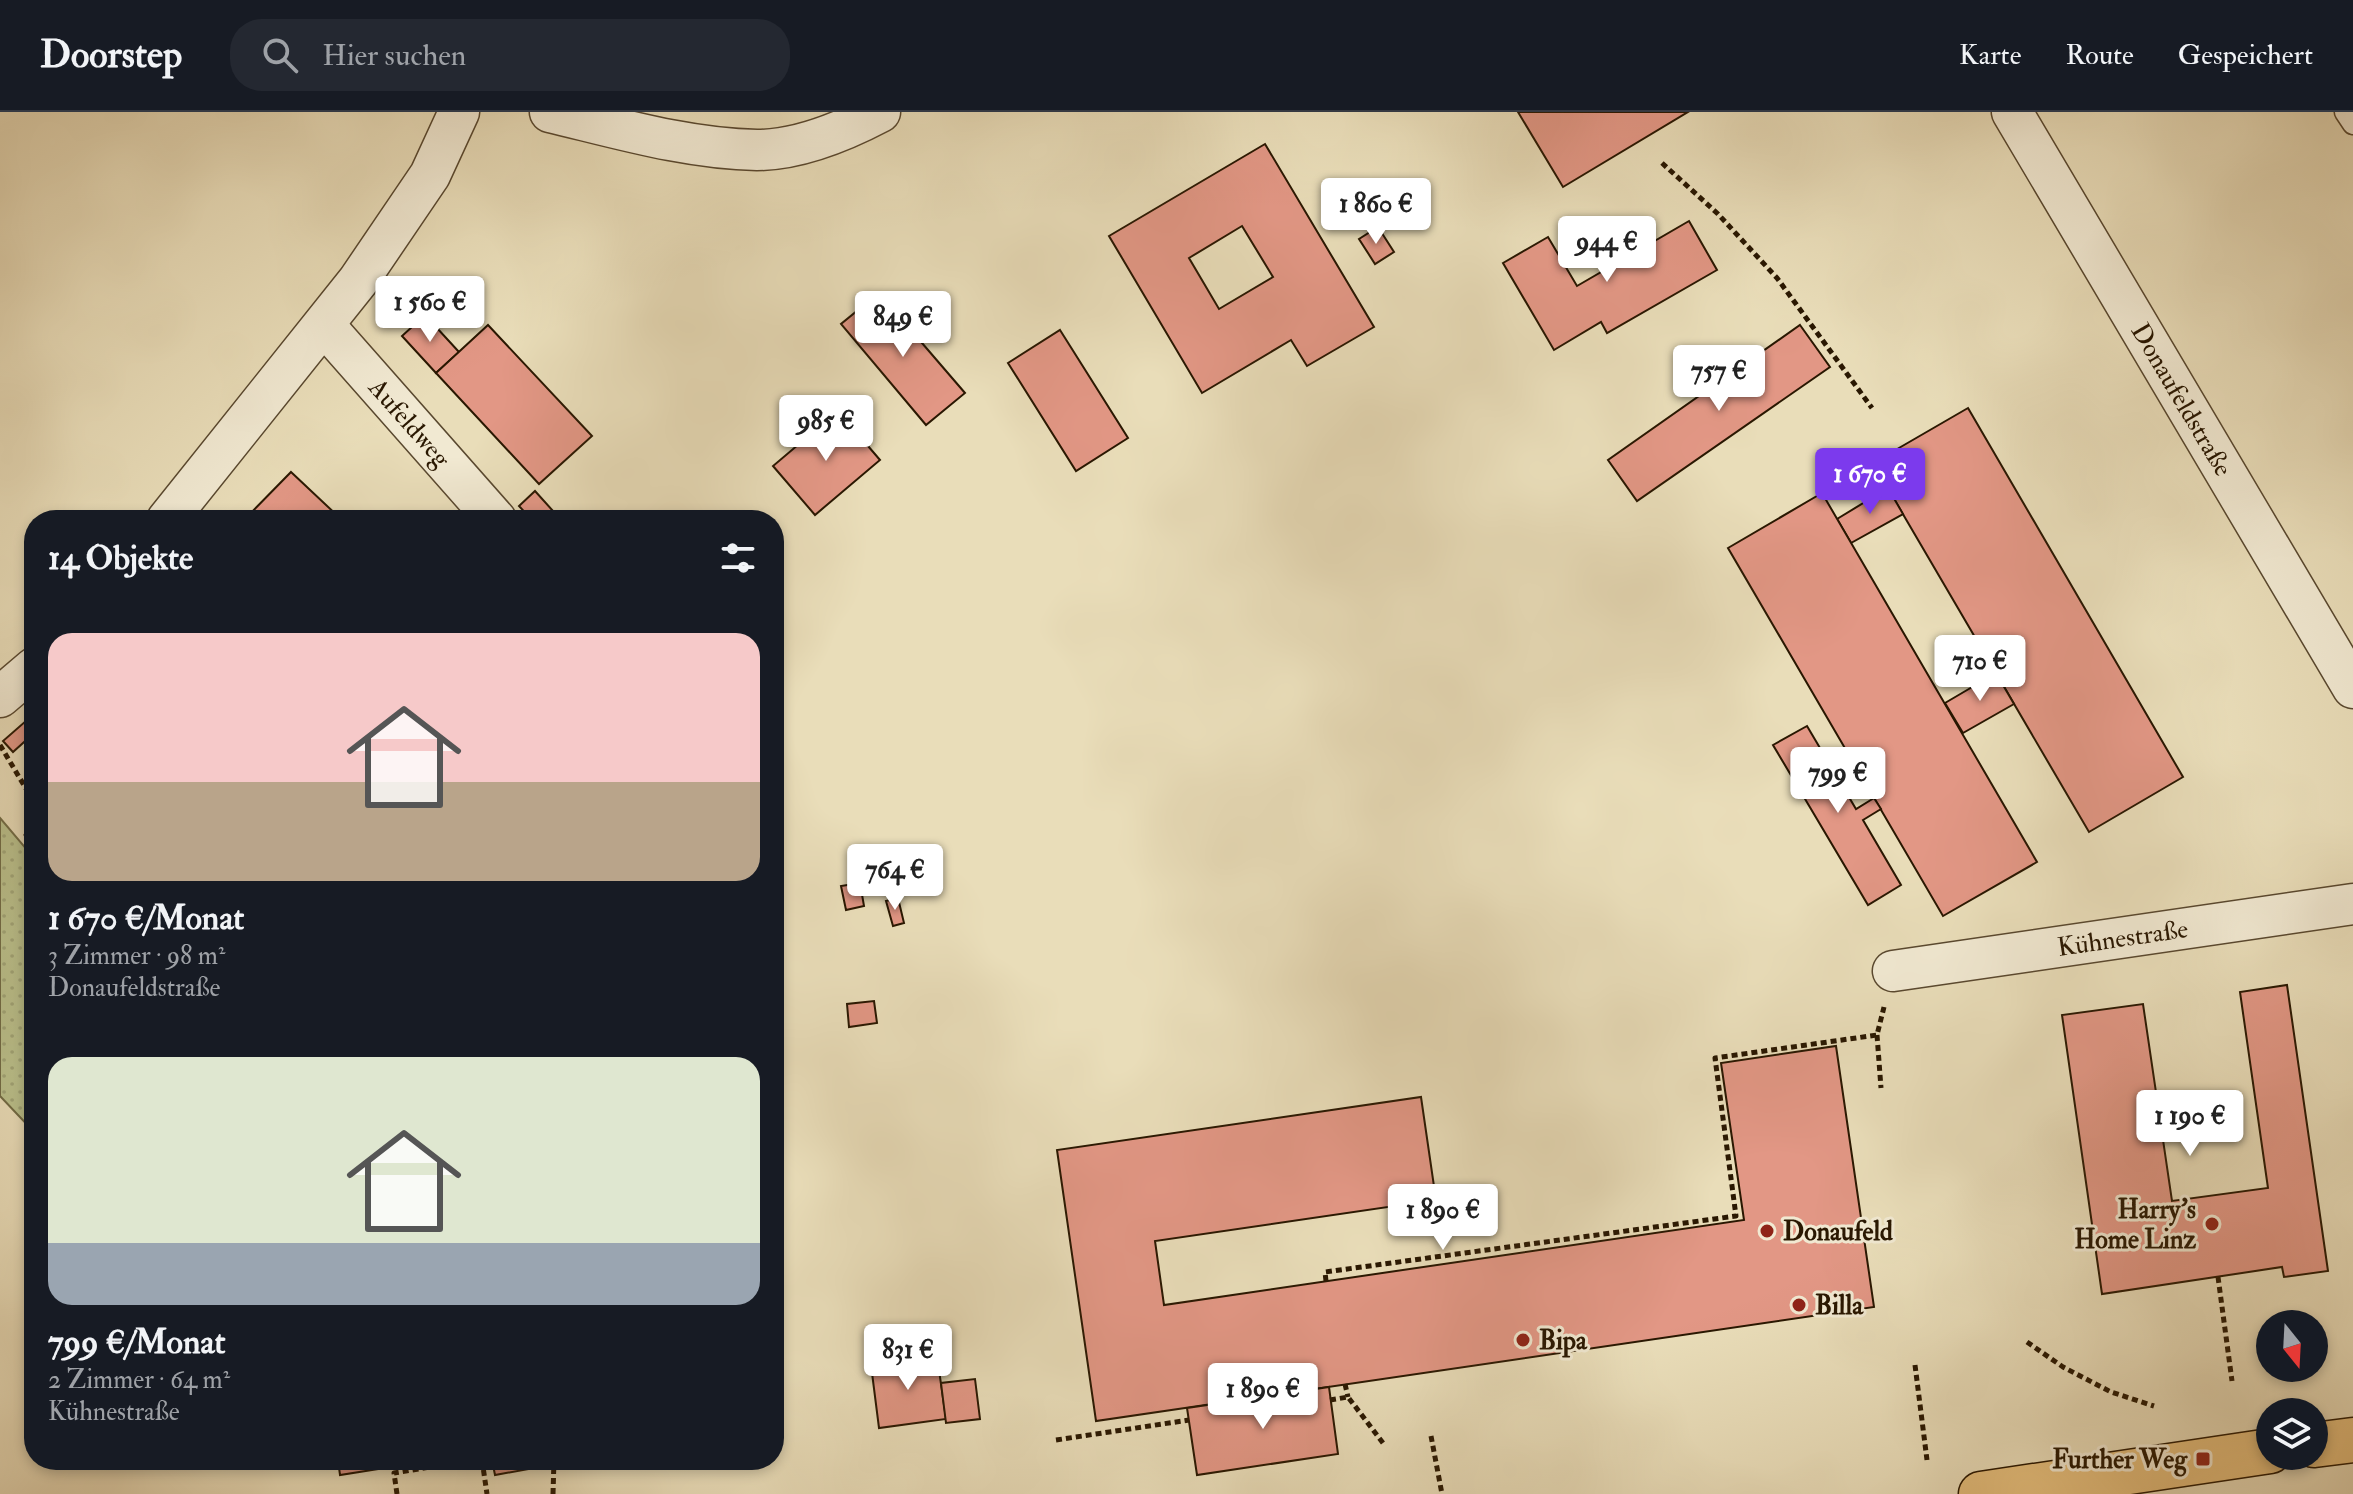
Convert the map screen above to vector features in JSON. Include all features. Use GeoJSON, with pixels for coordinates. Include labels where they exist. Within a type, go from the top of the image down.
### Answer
{"type":"FeatureCollection","features":[{"type":"Feature","properties":{"kind":"main road"},"geometry":{"type":"LineString","coordinates":[[2328,1443],[2353,1440]]}},
{"type":"Feature","properties":{"kind":"main road"},"geometry":{"type":"LineString","coordinates":[[1981,1494],[2256,1453]]}},
{"type":"Feature","properties":{"kind":"street"},"geometry":{"type":"LineString","coordinates":[[175,510],[358,281],[430,175],[459,112]]}},
{"type":"Feature","properties":{"kind":"street"},"geometry":{"type":"LineString","coordinates":[[550,112],[692,143],[758,150],[795,145],[837,132],[880,112]]}},
{"type":"Feature","properties":{"kind":"street","name":"Donaufeldstraße"},"geometry":{"type":"LineString","coordinates":[[2012,112],[2353,688]]}},
{"type":"Feature","properties":{"kind":"street","name":"Aufeldweg"},"geometry":{"type":"LineString","coordinates":[[324,325],[487,510]]}},
{"type":"Feature","properties":{"kind":"street"},"geometry":{"type":"LineString","coordinates":[[0,697],[24,677]]}},
{"type":"Feature","properties":{"kind":"street","name":"Kühnestraße"},"geometry":{"type":"LineString","coordinates":[[1893,971],[2353,904]]}},
{"type":"Feature","properties":{"kind":"lane"},"geometry":{"type":"LineString","coordinates":[[2345,112],[2353,124]]}},
{"type":"Feature","properties":{"kind":"path"},"geometry":{"type":"LineString","coordinates":[[1662,163],[1718,214],[1777,278],[1872,408]]}},
{"type":"Feature","properties":{"kind":"path"},"geometry":{"type":"LineString","coordinates":[[0,745],[24,785]]}},
{"type":"Feature","properties":{"kind":"path"},"geometry":{"type":"LineString","coordinates":[[1881,1088],[1877,1035],[1893,971]]}},
{"type":"Feature","properties":{"kind":"path"},"geometry":{"type":"LineString","coordinates":[[1326,1281],[1325,1272],[1736,1216],[1715,1058],[1877,1035]]}},
{"type":"Feature","properties":{"kind":"path"},"geometry":{"type":"LineString","coordinates":[[2218,1277],[2232,1381]]}},
{"type":"Feature","properties":{"kind":"path"},"geometry":{"type":"LineString","coordinates":[[2027,1342],[2063,1367],[2111,1392],[2154,1406]]}},
{"type":"Feature","properties":{"kind":"path"},"geometry":{"type":"LineString","coordinates":[[1915,1365],[1927,1460]]}},
{"type":"Feature","properties":{"kind":"path"},"geometry":{"type":"LineString","coordinates":[[1345,1384],[1348,1397],[1383,1443]]}},
{"type":"Feature","properties":{"kind":"path"},"geometry":{"type":"LineString","coordinates":[[1330,1400],[1348,1397]]}},
{"type":"Feature","properties":{"kind":"path"},"geometry":{"type":"LineString","coordinates":[[1056,1440],[1189,1420]]}},
{"type":"Feature","properties":{"kind":"path"},"geometry":{"type":"LineString","coordinates":[[1431,1436],[1442,1494]]}},
{"type":"Feature","properties":{"kind":"path"},"geometry":{"type":"LineString","coordinates":[[397,1494],[394,1473],[412,1470]]}},
{"type":"Feature","properties":{"kind":"path"},"geometry":{"type":"LineString","coordinates":[[483,1470],[487,1494]]}},
{"type":"Feature","properties":{"kind":"path"},"geometry":{"type":"LineString","coordinates":[[553,1494],[554,1470]]}},
{"type":"Feature","properties":{"kind":"green space"},"geometry":{"type":"Polygon","coordinates":[[[0,818],[24,846],[24,1121],[0,1096],[0,818]]]}},
{"type":"Feature","properties":{"kind":"building"},"geometry":{"type":"Polygon","coordinates":[[[1518,112],[1688,112],[1563,187],[1518,112]]]}},
{"type":"Feature","properties":{"kind":"building"},"geometry":{"type":"Polygon","coordinates":[[[1265,144],[1374,327],[1307,366],[1291,340],[1202,393],[1109,236],[1265,144]],[[1242,226],[1189,258],[1219,309],[1273,277],[1242,226]]]}},
{"type":"Feature","properties":{"kind":"building"},"geometry":{"type":"Polygon","coordinates":[[[1689,221],[1717,270],[1607,333],[1601,322],[1554,350],[1503,263],[1548,237],[1577,286],[1689,221]]]}},
{"type":"Feature","properties":{"kind":"building"},"geometry":{"type":"Polygon","coordinates":[[[1378,227],[1394,252],[1375,264],[1359,239],[1378,227]]]}},
{"type":"Feature","properties":{"kind":"building"},"geometry":{"type":"Polygon","coordinates":[[[879,293],[965,393],[926,425],[841,324],[879,293]]]}},
{"type":"Feature","properties":{"kind":"building"},"geometry":{"type":"Polygon","coordinates":[[[425,315],[459,352],[436,373],[402,336],[425,315]]]}},
{"type":"Feature","properties":{"kind":"building"},"geometry":{"type":"Polygon","coordinates":[[[488,325],[592,436],[539,484],[436,373],[488,325]]]}},
{"type":"Feature","properties":{"kind":"building"},"geometry":{"type":"Polygon","coordinates":[[[1800,325],[1830,367],[1637,501],[1608,460],[1800,325]]]}},
{"type":"Feature","properties":{"kind":"building"},"geometry":{"type":"Polygon","coordinates":[[[1060,330],[1128,438],[1076,471],[1008,363],[1060,330]]]}},
{"type":"Feature","properties":{"kind":"building"},"geometry":{"type":"Polygon","coordinates":[[[1968,408],[2183,777],[2089,832],[1873,463],[1968,408]]]}},
{"type":"Feature","properties":{"kind":"building"},"geometry":{"type":"Polygon","coordinates":[[[838,411],[880,460],[815,515],[773,466],[838,411]]]}},
{"type":"Feature","properties":{"kind":"building"},"geometry":{"type":"Polygon","coordinates":[[[291,472],[331,510],[254,510],[291,472]]]}},
{"type":"Feature","properties":{"kind":"building"},"geometry":{"type":"Polygon","coordinates":[[[1888,488],[1903,514],[1851,543],[1837,519],[1888,488]]]}},
{"type":"Feature","properties":{"kind":"building"},"geometry":{"type":"Polygon","coordinates":[[[535,491],[552,510],[523,510],[519,506],[535,491]]]}},
{"type":"Feature","properties":{"kind":"building"},"geometry":{"type":"Polygon","coordinates":[[[1822,493],[2037,862],[1943,916],[1728,548],[1822,493]]]}},
{"type":"Feature","properties":{"kind":"building"},"geometry":{"type":"Polygon","coordinates":[[[1996,673],[2014,704],[1963,733],[1945,703],[1996,673]]]}},
{"type":"Feature","properties":{"kind":"building"},"geometry":{"type":"Polygon","coordinates":[[[24,723],[24,742],[13,752],[3,741],[24,723]]]}},
{"type":"Feature","properties":{"kind":"building"},"geometry":{"type":"Polygon","coordinates":[[[1807,726],[1856,809],[1874,798],[1881,809],[1863,820],[1901,885],[1868,905],[1773,745],[1807,726]]]}},
{"type":"Feature","properties":{"kind":"building"},"geometry":{"type":"Polygon","coordinates":[[[860,883],[864,906],[846,910],[841,886],[860,883]]]}},
{"type":"Feature","properties":{"kind":"building"},"geometry":{"type":"Polygon","coordinates":[[[898,898],[904,923],[893,926],[886,901],[898,898]]]}},
{"type":"Feature","properties":{"kind":"building"},"geometry":{"type":"Polygon","coordinates":[[[2287,985],[2328,1271],[2284,1277],[2282,1267],[2102,1294],[2062,1015],[2143,1004],[2172,1201],[2268,1188],[2240,992],[2287,985]]]}},
{"type":"Feature","properties":{"kind":"building"},"geometry":{"type":"Polygon","coordinates":[[[874,1001],[877,1023],[849,1027],[847,1004],[874,1001]]]}},
{"type":"Feature","properties":{"kind":"building","name":"Donaufeld"},"geometry":{"type":"Polygon","coordinates":[[[1836,1046],[1874,1307],[1096,1421],[1057,1150],[1421,1097],[1436,1200],[1155,1241],[1164,1305],[1744,1220],[1721,1063],[1836,1046]]]}},
{"type":"Feature","properties":{"kind":"building"},"geometry":{"type":"Polygon","coordinates":[[[937,1356],[946,1419],[879,1428],[871,1365],[937,1356]]]}},
{"type":"Feature","properties":{"kind":"building"},"geometry":{"type":"Polygon","coordinates":[[[975,1379],[980,1419],[946,1423],[941,1383],[975,1379]]]}},
{"type":"Feature","properties":{"kind":"building"},"geometry":{"type":"Polygon","coordinates":[[[1329,1387],[1338,1454],[1197,1475],[1187,1408],[1329,1387]]]}},
{"type":"Feature","properties":{"kind":"building"},"geometry":{"type":"Polygon","coordinates":[[[339,1470],[372,1470],[340,1475],[339,1470]]]}},
{"type":"Feature","properties":{"kind":"building"},"geometry":{"type":"Polygon","coordinates":[[[494,1470],[523,1470],[495,1475],[494,1470]]]}},
{"type":"Feature","properties":{"kind":"place","name":"Harry's Home Linz"},"geometry":{"type":"Point","coordinates":[2212,1224]}},
{"type":"Feature","properties":{"kind":"place","name":"Donaufeld"},"geometry":{"type":"Point","coordinates":[1767,1231]}},
{"type":"Feature","properties":{"kind":"place","name":"Billa"},"geometry":{"type":"Point","coordinates":[1799,1305]}},
{"type":"Feature","properties":{"kind":"place","name":"Bipa"},"geometry":{"type":"Point","coordinates":[1523,1340]}},
{"type":"Feature","properties":{"kind":"place","name":"Further Weg"},"geometry":{"type":"Point","coordinates":[2203,1459]}}]}
